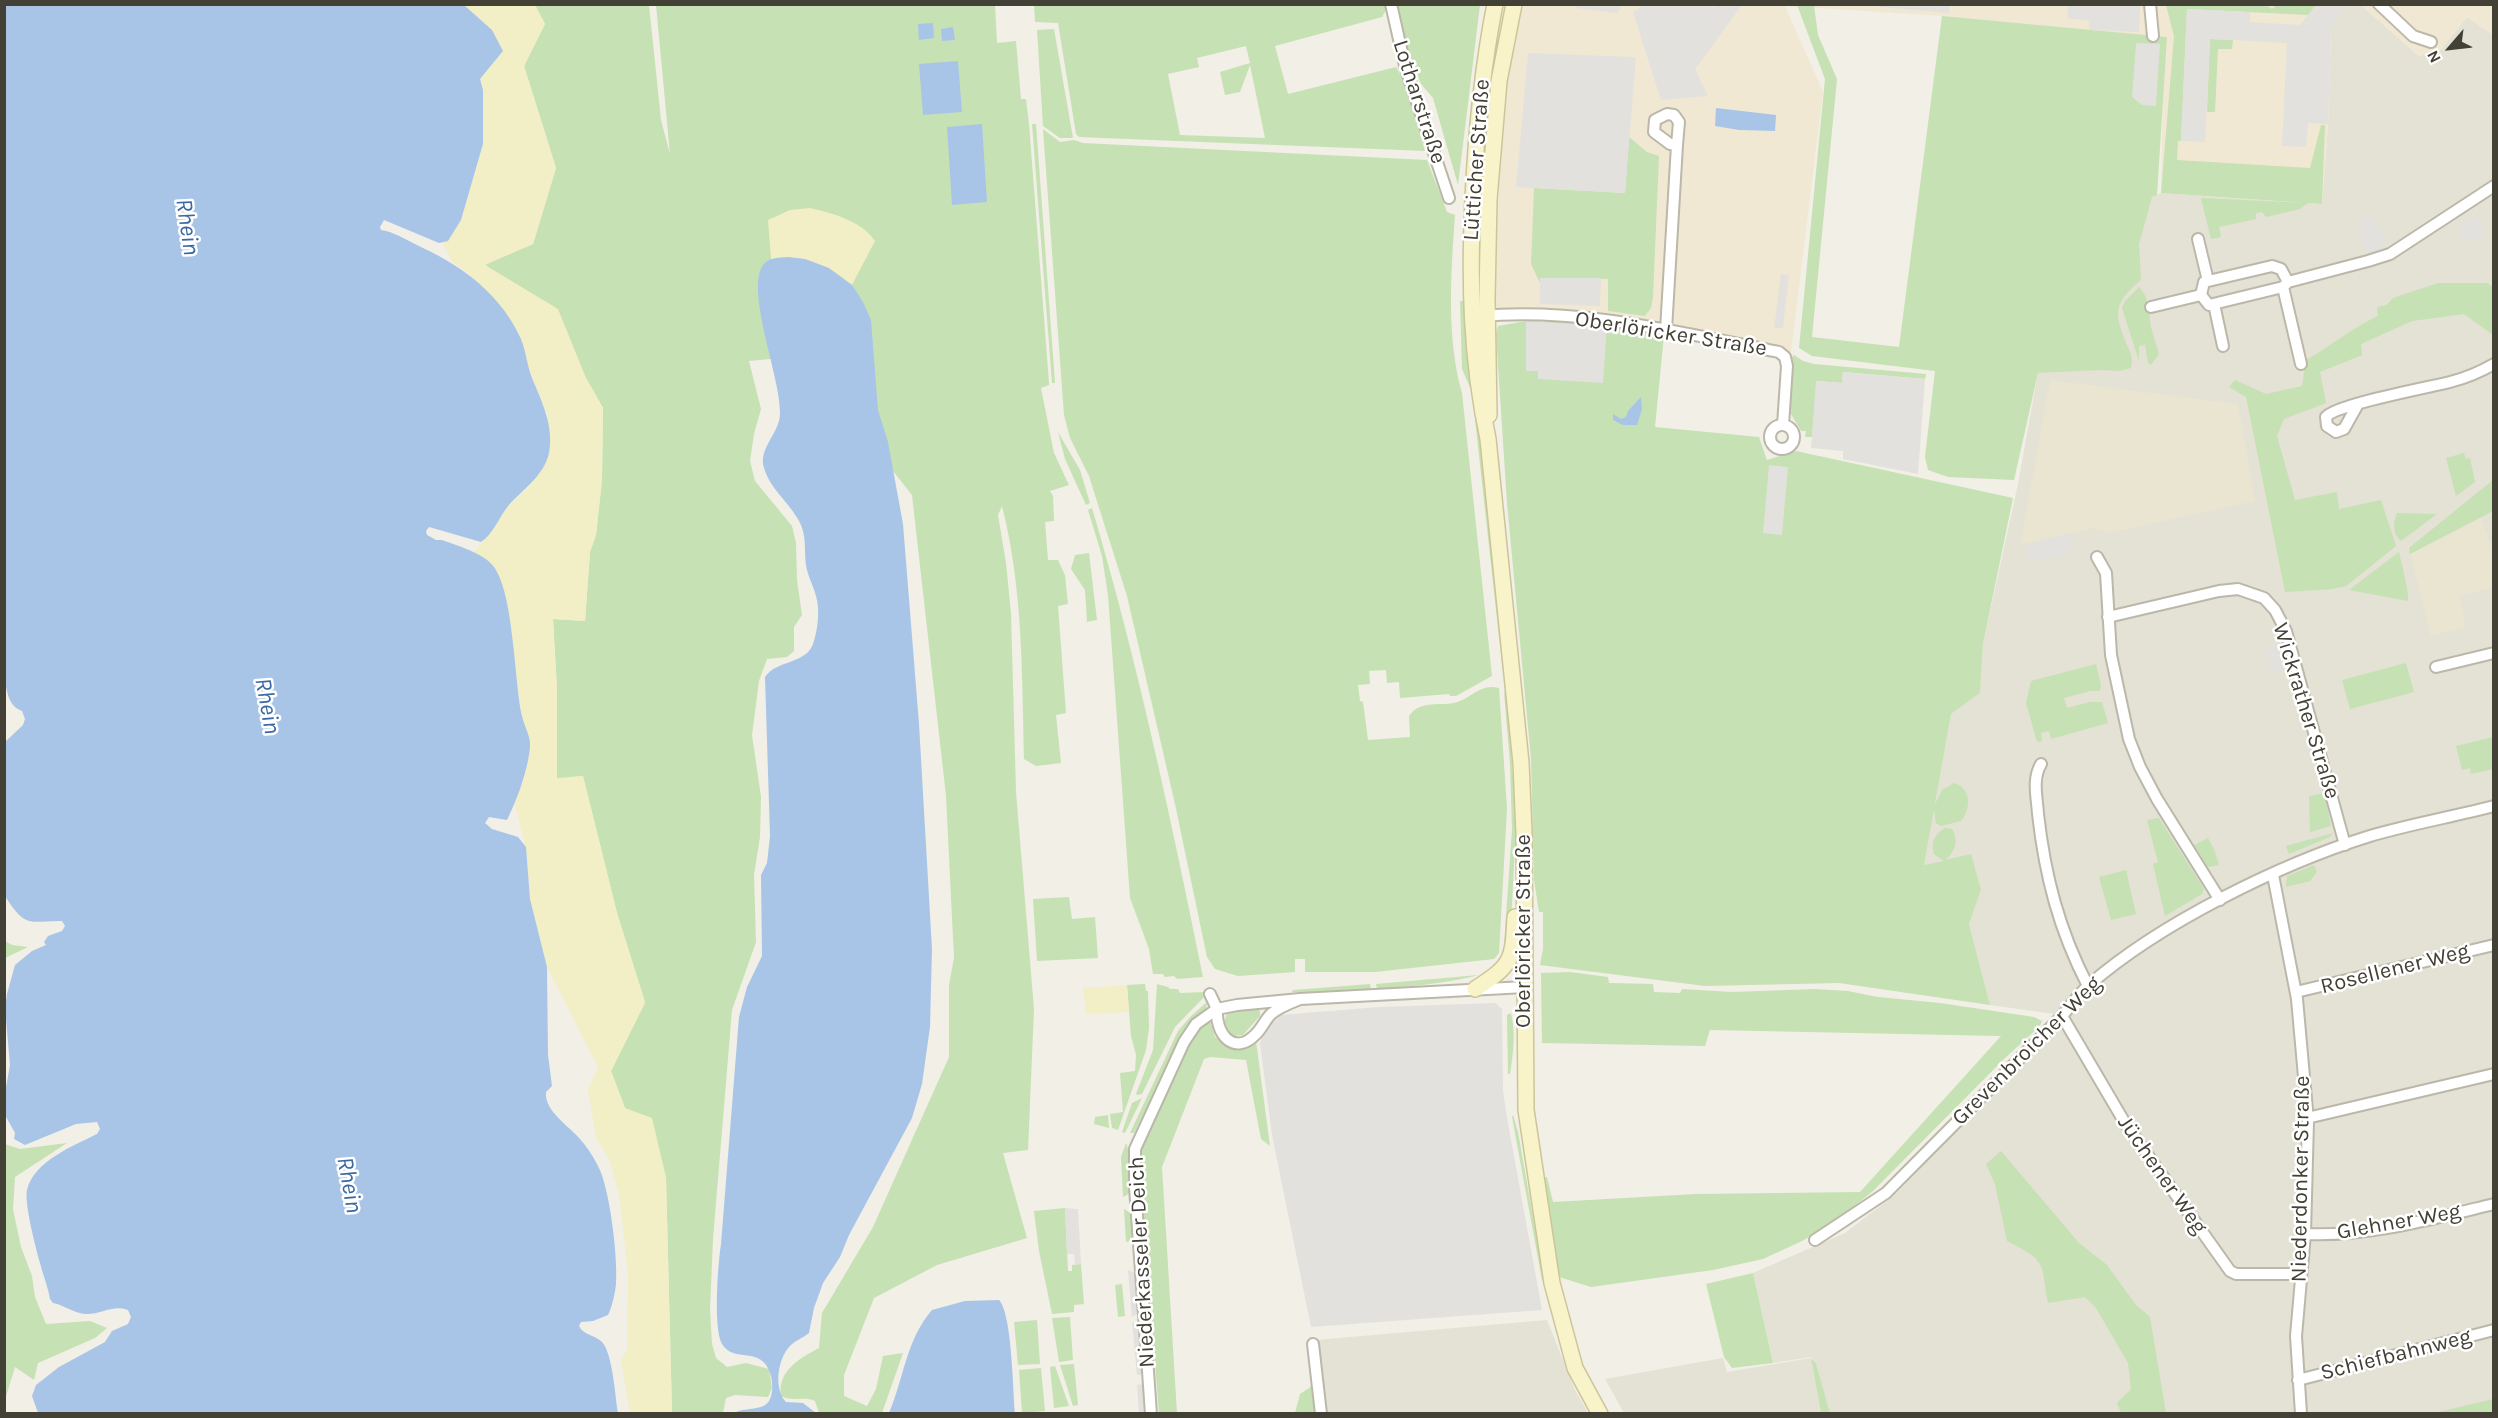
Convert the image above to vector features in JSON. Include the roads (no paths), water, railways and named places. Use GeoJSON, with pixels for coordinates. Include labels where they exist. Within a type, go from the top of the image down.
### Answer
{"type":"FeatureCollection","features":[{"type":"Feature","properties":{"kind":"main road","name":"Lütticher Straße"},"geometry":{"type":"LineString","coordinates":[[1471,317],[1470,257],[1476,135],[1495,4]]}},
{"type":"Feature","properties":{"kind":"main road","name":"Lütticher Straße"},"geometry":{"type":"LineString","coordinates":[[1487,316],[1489,199],[1493,133],[1499,81],[1514,4]]}},
{"type":"Feature","properties":{"kind":"main road","name":"Oberlöricker Straße"},"geometry":{"type":"LineString","coordinates":[[1487,316],[1490,394],[1488,439]]}},
{"type":"Feature","properties":{"kind":"main road","name":"Oberlöricker Straße"},"geometry":{"type":"LineString","coordinates":[[1471,317],[1479,395],[1488,439],[1521,763],[1526,1110],[1552,1283],[1575,1368],[1600,1413]]}},
{"type":"Feature","properties":{"kind":"main road"},"geometry":{"type":"LineString","coordinates":[[1475,989],[1498,974],[1512,955],[1515,894],[1524,881]]}},
{"type":"Feature","properties":{"kind":"street","name":"Lotharstraße"},"geometry":{"type":"LineString","coordinates":[[1391,4],[1405,66],[1449,198]]}},
{"type":"Feature","properties":{"kind":"street"},"geometry":{"type":"LineString","coordinates":[[2150,4],[2153,36]]}},
{"type":"Feature","properties":{"kind":"street"},"geometry":{"type":"LineString","coordinates":[[2379,4],[2413,36],[2431,42]]}},
{"type":"Feature","properties":{"kind":"street"},"geometry":{"type":"LineString","coordinates":[[1666,330],[1677,145]]}},
{"type":"Feature","properties":{"kind":"street"},"geometry":{"type":"LineString","coordinates":[[2201,295],[2209,305],[2214,304],[2390,254],[2493,186]]}},
{"type":"Feature","properties":{"kind":"street"},"geometry":{"type":"LineString","coordinates":[[2198,238],[2208,281]]}},
{"type":"Feature","properties":{"kind":"street"},"geometry":{"type":"LineString","coordinates":[[2201,295],[2204,282],[2272,266],[2282,269],[2301,364]]}},
{"type":"Feature","properties":{"kind":"street"},"geometry":{"type":"LineString","coordinates":[[2151,307],[2201,295]]}},
{"type":"Feature","properties":{"kind":"street"},"geometry":{"type":"LineString","coordinates":[[2214,304],[2223,346]]}},
{"type":"Feature","properties":{"kind":"street","name":"Oberlöricker Straße"},"geometry":{"type":"LineString","coordinates":[[1471,317],[1588,317],[1666,330],[1781,354],[1787,366],[1783,425]]}},
{"type":"Feature","properties":{"kind":"street"},"geometry":{"type":"LineString","coordinates":[[2358,404],[2451,382],[2493,364]]}},
{"type":"Feature","properties":{"kind":"street"},"geometry":{"type":"LineString","coordinates":[[2097,557],[2106,573],[2111,655],[2129,739],[2140,767],[2157,799],[2220,900]]}},
{"type":"Feature","properties":{"kind":"street","name":"Wickrather Straße"},"geometry":{"type":"LineString","coordinates":[[2108,617],[2219,591],[2238,589],[2252,593],[2270,604],[2286,631],[2345,845]]}},
{"type":"Feature","properties":{"kind":"street"},"geometry":{"type":"LineString","coordinates":[[2436,667],[2493,653]]}},
{"type":"Feature","properties":{"kind":"street"},"geometry":{"type":"LineString","coordinates":[[2041,764],[2035,782],[2045,871],[2060,924],[2071,953],[2088,986]]}},
{"type":"Feature","properties":{"kind":"street","name":"Grevenbroicher Weg"},"geometry":{"type":"LineString","coordinates":[[1815,1239],[1886,1193],[2062,1016],[2088,986],[2147,942],[2220,900],[2273,874],[2345,845],[2493,806]]}},
{"type":"Feature","properties":{"kind":"street","name":"Niederdonker Straße"},"geometry":{"type":"LineString","coordinates":[[2273,874],[2296,992],[2307,1118],[2305,1234],[2296,1336],[2301,1413]]}},
{"type":"Feature","properties":{"kind":"street","name":"Rosellener Weg"},"geometry":{"type":"LineString","coordinates":[[2296,992],[2493,945]]}},
{"type":"Feature","properties":{"kind":"street"},"geometry":{"type":"LineString","coordinates":[[1217,1009],[1300,999],[1525,987]]}},
{"type":"Feature","properties":{"kind":"street"},"geometry":{"type":"LineString","coordinates":[[1210,994],[1217,1009],[1216,1017],[1220,1032],[1228,1041],[1235,1043],[1256,1034],[1270,1015],[1281,1007],[1300,999]]}},
{"type":"Feature","properties":{"kind":"street","name":"Niederkasseler Deich"},"geometry":{"type":"LineString","coordinates":[[1151,1413],[1135,1187],[1135,1149],[1184,1042],[1196,1024],[1217,1009]]}},
{"type":"Feature","properties":{"kind":"street","name":"Jüchener Weg"},"geometry":{"type":"LineString","coordinates":[[2062,1016],[2125,1123],[2230,1270],[2236,1274],[2300,1275]]}},
{"type":"Feature","properties":{"kind":"street"},"geometry":{"type":"LineString","coordinates":[[2307,1118],[2493,1074]]}},
{"type":"Feature","properties":{"kind":"street","name":"Glehner Weg"},"geometry":{"type":"LineString","coordinates":[[2305,1234],[2338,1235],[2385,1228],[2493,1204]]}},
{"type":"Feature","properties":{"kind":"street","name":"Schiefbahnweg"},"geometry":{"type":"LineString","coordinates":[[2298,1380],[2493,1330]]}},
{"type":"Feature","properties":{"kind":"street"},"geometry":{"type":"LineString","coordinates":[[1313,1344],[1321,1413]]}},
{"type":"Feature","properties":{"kind":"water","name":"Rhein"},"geometry":{"type":"Polygon","coordinates":[[[5,4],[464,5],[492,30],[503,51],[480,79],[483,90],[483,144],[461,220],[448,241],[439,243],[384,220],[380,227],[381,230],[392,233],[453,264],[480,284],[503,309],[521,339],[550,433],[549,453],[542,469],[508,506],[493,530],[481,542],[429,527],[426,531],[427,535],[436,540],[470,550],[490,562],[501,580],[506,597],[519,700],[530,747],[522,785],[507,820],[489,817],[485,823],[492,829],[518,837],[526,847],[530,899],[547,967],[548,1055],[552,1086],[546,1092],[546,1099],[553,1112],[590,1152],[598,1166],[606,1190],[616,1258],[614,1296],[608,1315],[593,1321],[581,1322],[579,1326],[583,1331],[602,1342],[606,1348],[618,1413],[38,1413],[32,1396],[36,1385],[59,1367],[105,1342],[112,1331],[128,1324],[131,1317],[128,1310],[122,1308],[85,1314],[53,1303],[41,1268],[29,1215],[27,1190],[31,1180],[46,1163],[66,1149],[97,1134],[100,1129],[97,1122],[76,1124],[25,1145],[14,1139],[15,1133],[5,1115],[5,1093],[10,1065],[5,1008],[15,965],[32,951],[46,945],[44,942],[48,936],[62,931],[65,926],[62,921],[29,921],[18,914],[5,896],[5,742],[23,725],[25,719],[22,711],[11,702],[4,678],[5,4]]]}},
{"type":"Feature","properties":{"kind":"water"},"geometry":{"type":"Polygon","coordinates":[[[933,23],[934,38],[919,40],[918,24],[933,23]]]}},
{"type":"Feature","properties":{"kind":"water"},"geometry":{"type":"Polygon","coordinates":[[[953,27],[955,40],[942,41],[941,29],[953,27]]]}},
{"type":"Feature","properties":{"kind":"water"},"geometry":{"type":"Polygon","coordinates":[[[958,61],[962,112],[923,115],[919,64],[958,61]]]}},
{"type":"Feature","properties":{"kind":"water"},"geometry":{"type":"Polygon","coordinates":[[[1716,108],[1776,115],[1775,131],[1739,130],[1715,126],[1716,108]]]}},
{"type":"Feature","properties":{"kind":"water"},"geometry":{"type":"Polygon","coordinates":[[[982,124],[987,202],[952,205],[947,127],[982,124]]]}},
{"type":"Feature","properties":{"kind":"water"},"geometry":{"type":"Polygon","coordinates":[[[774,258],[805,259],[829,268],[852,285],[871,320],[878,410],[888,442],[903,524],[919,724],[932,949],[930,1027],[922,1084],[912,1118],[849,1235],[840,1257],[823,1283],[814,1308],[809,1333],[791,1345],[782,1360],[778,1375],[782,1396],[786,1402],[803,1403],[816,1413],[733,1414],[763,1406],[770,1399],[772,1390],[770,1373],[760,1359],[733,1353],[722,1344],[719,1336],[717,1310],[739,1017],[747,987],[762,956],[761,875],[767,863],[770,836],[765,677],[770,671],[799,658],[811,649],[818,618],[817,601],[807,570],[802,527],[767,476],[763,460],[766,447],[777,428],[780,413],[779,398],[761,314],[758,294],[759,277],[765,262],[774,258]]]}},
{"type":"Feature","properties":{"kind":"water"},"geometry":{"type":"Polygon","coordinates":[[[1641,397],[1642,409],[1637,425],[1623,425],[1613,420],[1613,414],[1621,419],[1626,417],[1628,411],[1641,397]]]}},
{"type":"Feature","properties":{"kind":"water"},"geometry":{"type":"Polygon","coordinates":[[[999,1300],[1007,1320],[1015,1413],[889,1413],[916,1334],[932,1310],[965,1301],[999,1300]]]}}]}
